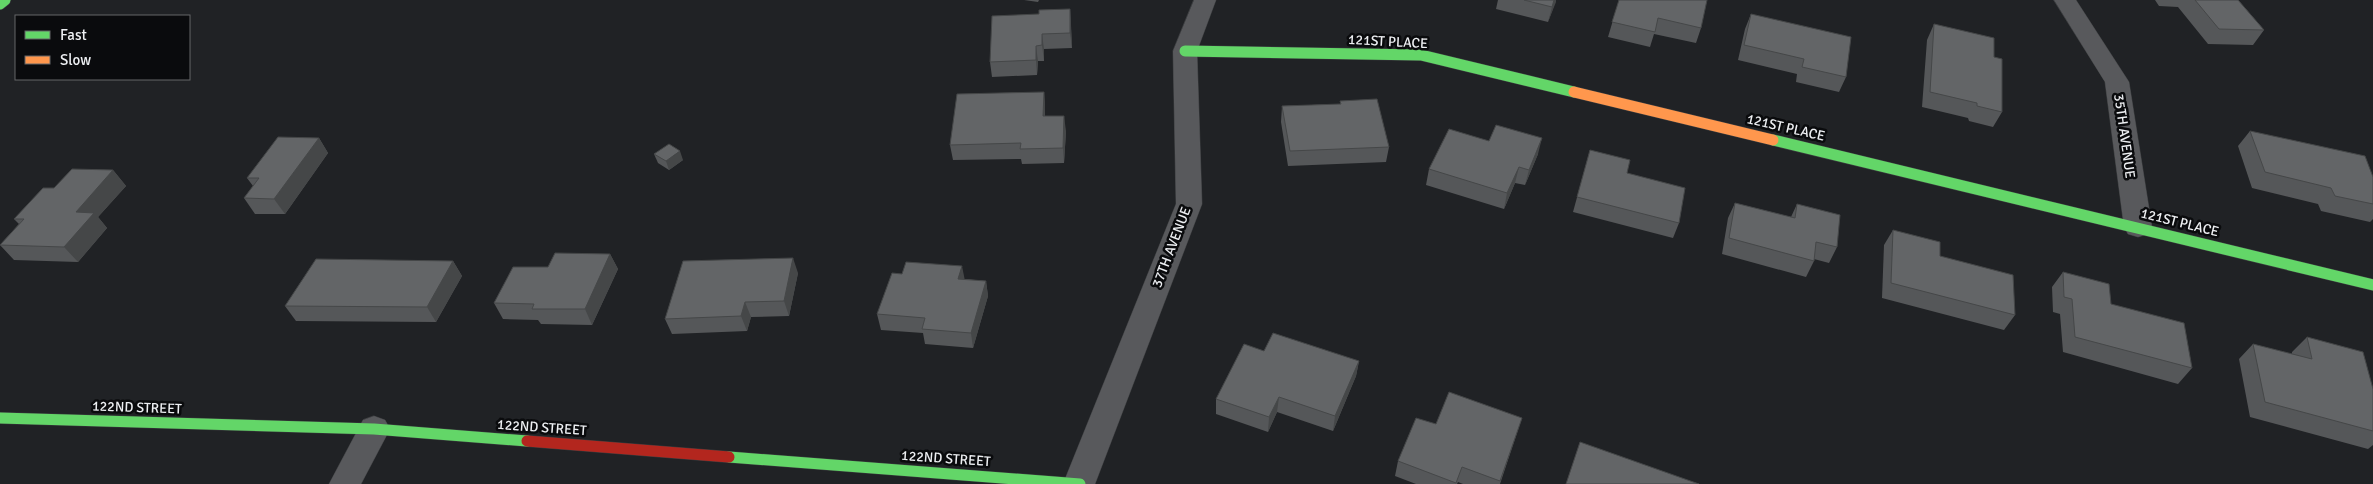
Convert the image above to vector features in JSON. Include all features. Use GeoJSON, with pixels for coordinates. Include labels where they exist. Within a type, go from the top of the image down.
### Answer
{"type":"FeatureCollection","features":[{"type":"Feature","properties":{"kind":"street"},"geometry":{"type":"LineString","coordinates":[[0,4],[4,0]]}},
{"type":"Feature","properties":{"kind":"street","name":"37TH AVENUE"},"geometry":{"type":"LineString","coordinates":[[1080,484],[1189,204],[1186,51],[1204,0]]}},
{"type":"Feature","properties":{"kind":"street","name":"35TH AVENUE"},"geometry":{"type":"LineString","coordinates":[[2066,0],[2116,82],[2138,227]]}},
{"type":"Feature","properties":{"kind":"street","name":"121ST PLACE"},"geometry":{"type":"LineString","coordinates":[[1186,51],[1421,55],[2373,285]]}},
{"type":"Feature","properties":{"kind":"street","name":"122ND STREET"},"geometry":{"type":"LineString","coordinates":[[0,418],[374,429],[1080,484]]}},
{"type":"Feature","properties":{"kind":"street"},"geometry":{"type":"LineString","coordinates":[[345,484],[374,429]]}},
{"type":"Feature","properties":{"kind":"building"},"geometry":{"type":"Polygon","coordinates":[[[1524,0],[1554,0],[1552,7],[1524,0]]]}},
{"type":"Feature","properties":{"kind":"building"},"geometry":{"type":"Polygon","coordinates":[[[1619,0],[1707,0],[1701,28],[1658,18],[1655,32],[1612,22],[1619,0]]]}},
{"type":"Feature","properties":{"kind":"building"},"geometry":{"type":"Polygon","coordinates":[[[2195,0],[2238,0],[2264,30],[2219,29],[2195,0]]]}},
{"type":"Feature","properties":{"kind":"building"},"geometry":{"type":"Polygon","coordinates":[[[1070,9],[1070,33],[1042,34],[1042,45],[1036,46],[1036,60],[990,62],[992,16],[1039,14],[1039,10],[1070,9]]]}},
{"type":"Feature","properties":{"kind":"building"},"geometry":{"type":"Polygon","coordinates":[[[1751,14],[1851,37],[1846,77],[1802,67],[1804,59],[1744,45],[1751,14]]]}},
{"type":"Feature","properties":{"kind":"building"},"geometry":{"type":"Polygon","coordinates":[[[1934,24],[1994,38],[1994,57],[2002,59],[2002,112],[1977,106],[1977,103],[1930,92],[1934,24]]]}},
{"type":"Feature","properties":{"kind":"building"},"geometry":{"type":"Polygon","coordinates":[[[1044,92],[1043,116],[1064,116],[1063,148],[1020,149],[1021,143],[950,145],[957,94],[1044,92]]]}},
{"type":"Feature","properties":{"kind":"building"},"geometry":{"type":"Polygon","coordinates":[[[1377,99],[1389,147],[1290,151],[1282,106],[1341,104],[1340,101],[1377,99]]]}},
{"type":"Feature","properties":{"kind":"building"},"geometry":{"type":"Polygon","coordinates":[[[1496,125],[1542,138],[1529,170],[1519,167],[1507,193],[1429,169],[1449,129],[1489,141],[1496,125]]]}},
{"type":"Feature","properties":{"kind":"building"},"geometry":{"type":"Polygon","coordinates":[[[2250,131],[2365,156],[2373,177],[2373,204],[2335,196],[2331,188],[2265,172],[2250,131]]]}},
{"type":"Feature","properties":{"kind":"building"},"geometry":{"type":"Polygon","coordinates":[[[278,137],[319,138],[274,199],[244,198],[259,178],[247,178],[278,137]]]}},
{"type":"Feature","properties":{"kind":"building"},"geometry":{"type":"Polygon","coordinates":[[[669,144],[680,151],[666,161],[654,154],[669,144]]]}},
{"type":"Feature","properties":{"kind":"building"},"geometry":{"type":"Polygon","coordinates":[[[1590,150],[1630,160],[1627,173],[1685,188],[1679,223],[1577,197],[1590,150]]]}},
{"type":"Feature","properties":{"kind":"building"},"geometry":{"type":"Polygon","coordinates":[[[72,169],[113,170],[76,212],[94,213],[64,247],[0,245],[24,219],[14,219],[43,188],[54,188],[72,169]]]}},
{"type":"Feature","properties":{"kind":"building"},"geometry":{"type":"Polygon","coordinates":[[[1735,203],[1795,218],[1797,204],[1840,215],[1837,247],[1816,242],[1814,261],[1729,238],[1735,203]]]}},
{"type":"Feature","properties":{"kind":"building"},"geometry":{"type":"Polygon","coordinates":[[[1893,230],[1940,242],[1940,256],[2013,275],[2015,315],[1891,283],[1893,230]]]}},
{"type":"Feature","properties":{"kind":"building"},"geometry":{"type":"Polygon","coordinates":[[[555,253],[610,254],[585,309],[532,309],[534,304],[494,303],[513,267],[548,267],[555,253]]]}},
{"type":"Feature","properties":{"kind":"building"},"geometry":{"type":"Polygon","coordinates":[[[793,258],[784,301],[745,302],[741,316],[665,319],[683,261],[793,258]]]}},
{"type":"Feature","properties":{"kind":"building"},"geometry":{"type":"Polygon","coordinates":[[[316,259],[453,261],[427,307],[285,306],[316,259]]]}},
{"type":"Feature","properties":{"kind":"building"},"geometry":{"type":"Polygon","coordinates":[[[906,262],[962,266],[958,279],[986,281],[971,333],[922,329],[925,318],[877,314],[892,273],[902,274],[906,262]]]}},
{"type":"Feature","properties":{"kind":"building"},"geometry":{"type":"Polygon","coordinates":[[[2063,272],[2109,284],[2111,304],[2184,323],[2192,368],[2075,337],[2072,299],[2064,297],[2063,272]]]}},
{"type":"Feature","properties":{"kind":"building"},"geometry":{"type":"Polygon","coordinates":[[[1273,333],[1359,361],[1335,416],[1279,397],[1269,417],[1216,399],[1244,344],[1264,351],[1273,333]]]}},
{"type":"Feature","properties":{"kind":"building"},"geometry":{"type":"Polygon","coordinates":[[[2307,337],[2363,352],[2373,389],[2373,431],[2265,402],[2253,344],[2312,359],[2307,337]]]}},
{"type":"Feature","properties":{"kind":"building"},"geometry":{"type":"Polygon","coordinates":[[[1449,392],[1522,418],[1500,481],[1462,467],[1456,483],[1398,461],[1416,418],[1436,424],[1449,392]]]}},
{"type":"Feature","properties":{"kind":"building"},"geometry":{"type":"Polygon","coordinates":[[[1580,442],[1699,484],[1566,484],[1580,442]]]}},
{"type":"Feature","properties":{"kind":"traffic: fast"},"geometry":{"type":"LineString","coordinates":[[0,4],[5,0]]}},
{"type":"Feature","properties":{"kind":"traffic: fast"},"geometry":{"type":"LineString","coordinates":[[1185,51],[1421,55],[1574,92]]}},
{"type":"Feature","properties":{"kind":"traffic: fast"},"geometry":{"type":"LineString","coordinates":[[1773,140],[2373,285]]}},
{"type":"Feature","properties":{"kind":"traffic: fast"},"geometry":{"type":"LineString","coordinates":[[0,418],[374,429],[527,441]]}},
{"type":"Feature","properties":{"kind":"traffic: fast"},"geometry":{"type":"LineString","coordinates":[[729,457],[1080,484]]}},
{"type":"Feature","properties":{"kind":"traffic: slow"},"geometry":{"type":"LineString","coordinates":[[1574,92],[1773,140]]}},
{"type":"Feature","properties":{"kind":"traffic: jam"},"geometry":{"type":"LineString","coordinates":[[527,441],[729,457]]}}]}
